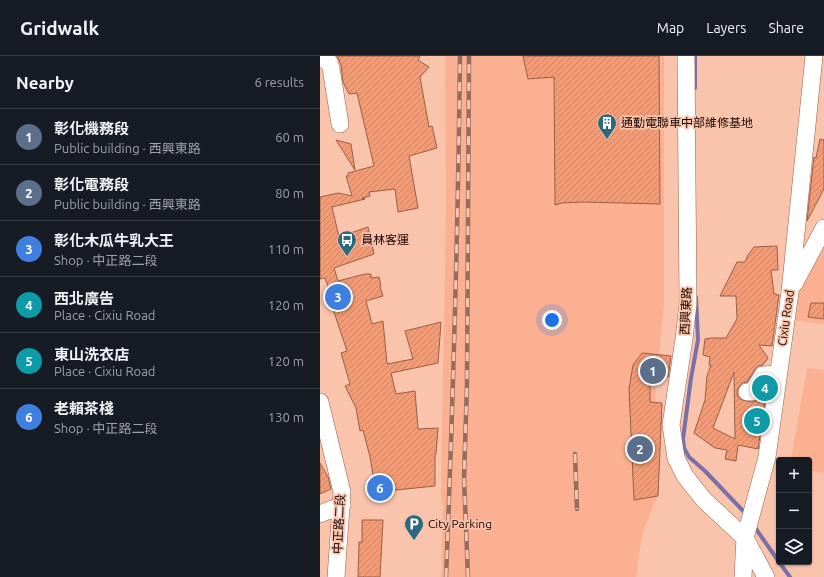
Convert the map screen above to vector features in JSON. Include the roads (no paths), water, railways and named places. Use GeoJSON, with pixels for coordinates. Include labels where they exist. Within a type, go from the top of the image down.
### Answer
{"type":"FeatureCollection","features":[{"type":"Feature","properties":{"kind":"street","name":"西興東路"},"geometry":{"type":"LineString","coordinates":[[686,56],[688,304],[671,425],[673,442],[676,458],[685,476],[704,500],[749,527],[766,577]]}},
{"type":"Feature","properties":{"kind":"street","name":"Cixiu Road"},"geometry":{"type":"LineString","coordinates":[[743,577],[749,527],[767,457],[790,292],[814,56]]}},
{"type":"Feature","properties":{"kind":"street"},"geometry":{"type":"LineString","coordinates":[[320,58],[329,62],[331,68],[340,124]]}},
{"type":"Feature","properties":{"kind":"street"},"geometry":{"type":"LineString","coordinates":[[790,292],[824,228]]}},
{"type":"Feature","properties":{"kind":"street"},"geometry":{"type":"LineString","coordinates":[[747,392],[752,392],[763,375],[778,374]]}},
{"type":"Feature","properties":{"kind":"street","name":"中正路二段"},"geometry":{"type":"LineString","coordinates":[[320,402],[342,492],[336,577]]}},
{"type":"Feature","properties":{"kind":"street"},"geometry":{"type":"LineString","coordinates":[[320,514],[342,505]]}},
{"type":"Feature","properties":{"kind":"waterway"},"geometry":{"type":"LineString","coordinates":[[695,56],[695,88]]}},
{"type":"Feature","properties":{"kind":"waterway"},"geometry":{"type":"LineString","coordinates":[[696,297],[698,340],[691,378],[683,439],[684,448],[689,457],[705,471],[747,515]]}},
{"type":"Feature","properties":{"kind":"waterway"},"geometry":{"type":"LineString","coordinates":[[754,526],[776,558]]}},
{"type":"Feature","properties":{"kind":"waterway"},"geometry":{"type":"LineString","coordinates":[[781,565],[790,577]]}},
{"type":"Feature","properties":{"kind":"railway"},"geometry":{"type":"LineString","coordinates":[[446,577],[455,316],[460,56]]}},
{"type":"Feature","properties":{"kind":"railway"},"geometry":{"type":"LineString","coordinates":[[468,577],[464,478],[467,384],[469,56]]}},
{"type":"Feature","properties":{"kind":"railway"},"geometry":{"type":"LineString","coordinates":[[575,454],[577,509]]}},
{"type":"Feature","properties":{"kind":"place","name":"通勤電聯車中部維修基地"},"geometry":{"type":"Point","coordinates":[607,140]}},
{"type":"Feature","properties":{"kind":"place","name":"員林客運"},"geometry":{"type":"Point","coordinates":[347,257]}},
{"type":"Feature","properties":{"kind":"place","name":"彰化木瓜牛乳大王"},"geometry":{"type":"Point","coordinates":[338,297]}},
{"type":"Feature","properties":{"kind":"place","name":"彰化機務段"},"geometry":{"type":"Point","coordinates":[653,371]}},
{"type":"Feature","properties":{"kind":"place","name":"西北廣告"},"geometry":{"type":"Point","coordinates":[765,388]}},
{"type":"Feature","properties":{"kind":"place","name":"東山洗衣店"},"geometry":{"type":"Point","coordinates":[757,421]}},
{"type":"Feature","properties":{"kind":"place","name":"彰化電務段"},"geometry":{"type":"Point","coordinates":[640,449]}},
{"type":"Feature","properties":{"kind":"place","name":"老賴茶棧"},"geometry":{"type":"Point","coordinates":[380,488]}},
{"type":"Feature","properties":{"kind":"place","name":"City Parking"},"geometry":{"type":"Point","coordinates":[414,541]}}]}
